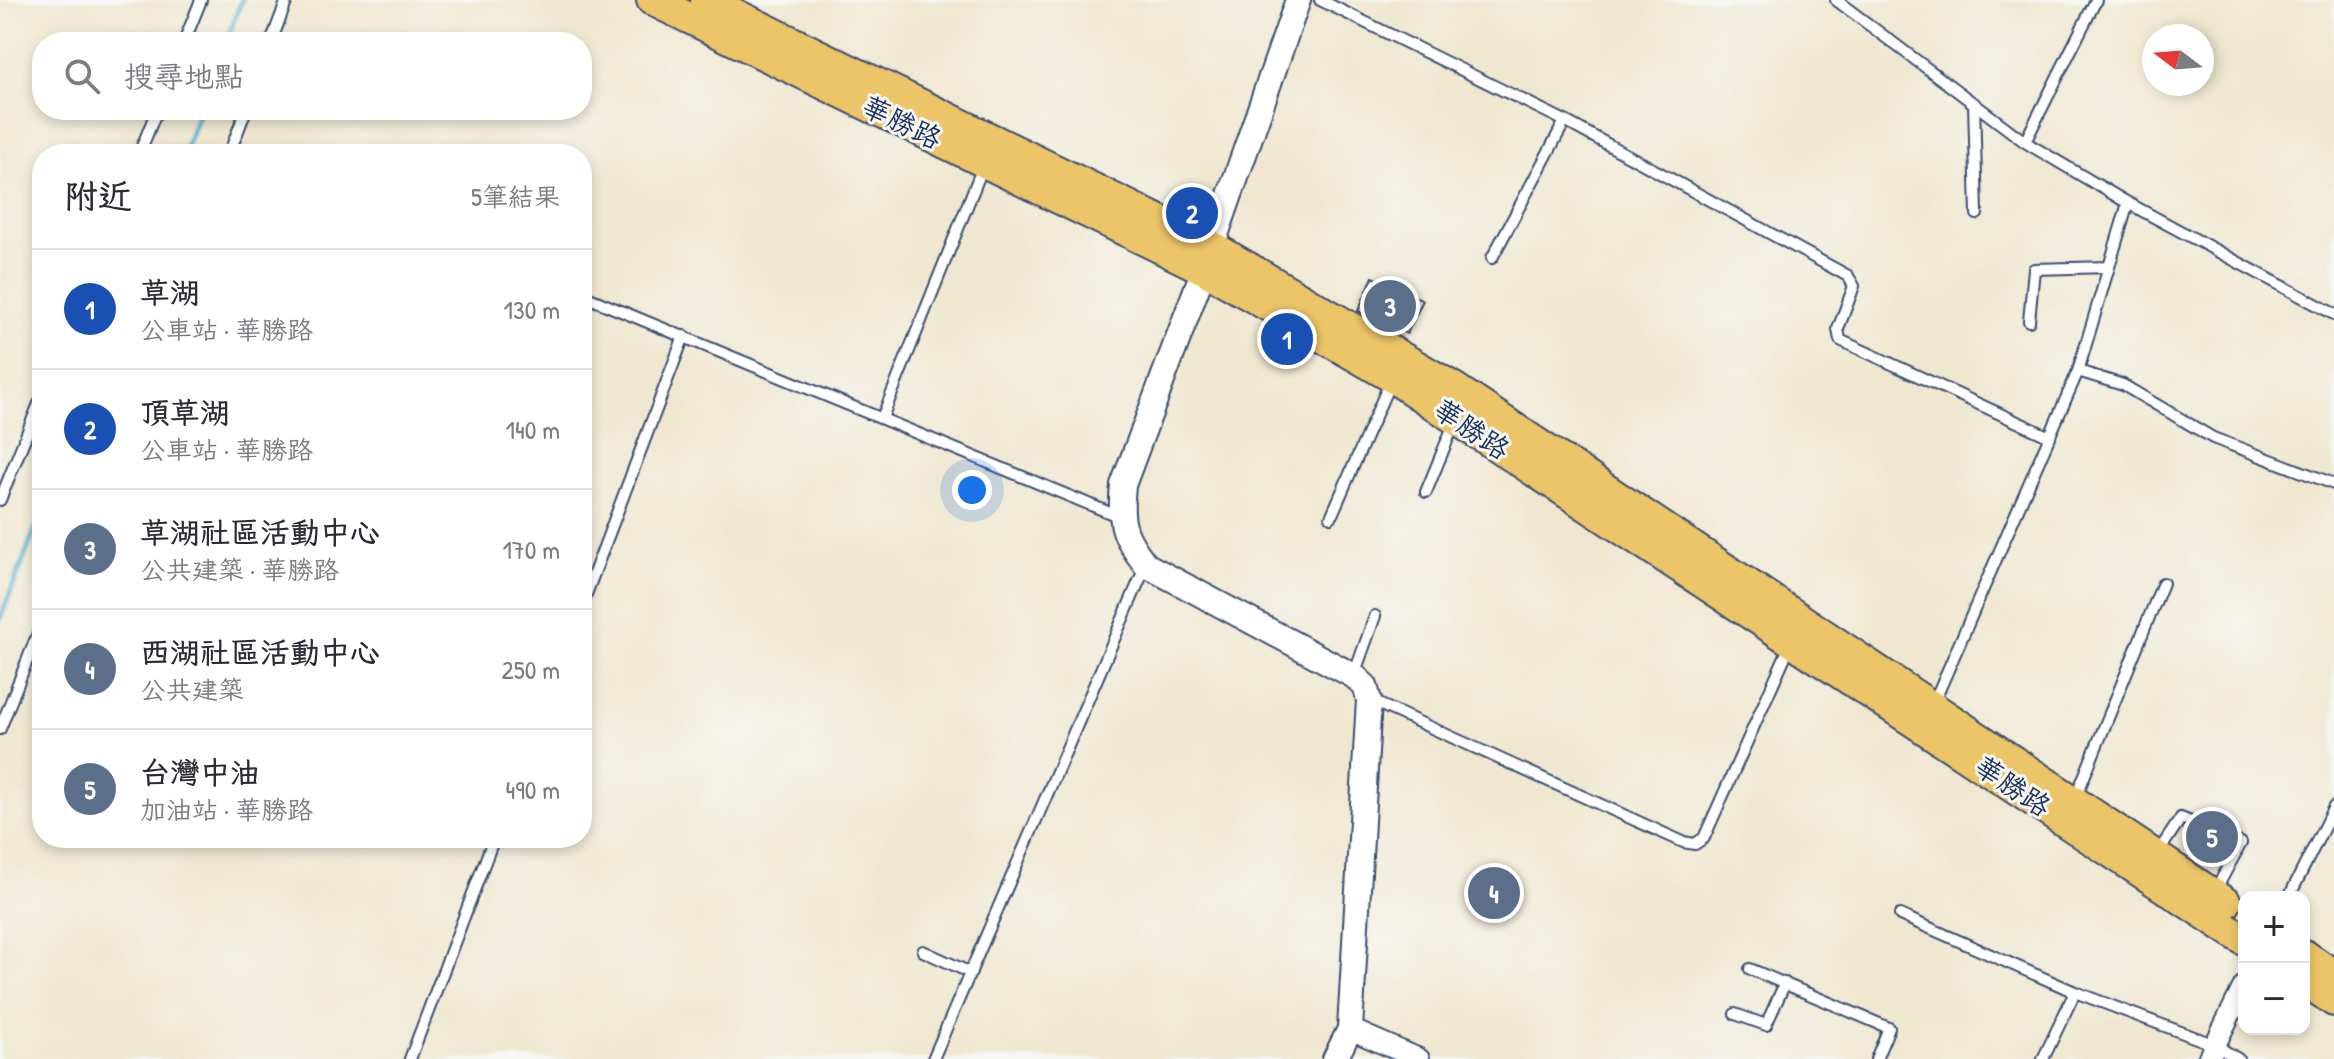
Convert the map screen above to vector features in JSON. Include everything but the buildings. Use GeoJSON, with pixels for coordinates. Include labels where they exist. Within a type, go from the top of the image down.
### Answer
{"type":"FeatureCollection","features":[{"type":"Feature","properties":{"kind":"main road","name":"華勝路"},"geometry":{"type":"LineString","coordinates":[[652,0],[984,162],[1208,257],[1456,418],[1798,630],[1927,715],[2238,936]]}},
{"type":"Feature","properties":{"kind":"main road","name":"華勝路"},"geometry":{"type":"LineString","coordinates":[[720,3],[1454,388],[1798,630]]}},
{"type":"Feature","properties":{"kind":"main road","name":"華勝路"},"geometry":{"type":"LineString","coordinates":[[1927,715],[2075,801],[2238,911]]}},
{"type":"Feature","properties":{"kind":"main road"},"geometry":{"type":"LineString","coordinates":[[2310,959],[2334,975]]}},
{"type":"Feature","properties":{"kind":"main road"},"geometry":{"type":"LineString","coordinates":[[2310,984],[2334,1001]]}},
{"type":"Feature","properties":{"kind":"street"},"geometry":{"type":"LineString","coordinates":[[1298,0],[1208,257],[1123,485],[1120,517],[1130,544],[1146,565],[1354,676],[1365,686],[1369,700],[1350,1029],[1335,1059]]}},
{"type":"Feature","properties":{"kind":"street"},"geometry":{"type":"LineString","coordinates":[[2212,1052],[2238,998]]}},
{"type":"Feature","properties":{"kind":"street"},"geometry":{"type":"LineString","coordinates":[[1350,1029],[1419,1059]]}},
{"type":"Feature","properties":{"kind":"lane"},"geometry":{"type":"LineString","coordinates":[[188,32],[201,0]]}},
{"type":"Feature","properties":{"kind":"lane"},"geometry":{"type":"LineString","coordinates":[[275,32],[287,0]]}},
{"type":"Feature","properties":{"kind":"lane"},"geometry":{"type":"LineString","coordinates":[[1320,0],[1565,121],[1848,276],[1854,286],[1838,329],[1840,340],[2050,437]]}},
{"type":"Feature","properties":{"kind":"lane"},"geometry":{"type":"LineString","coordinates":[[1836,0],[2025,142],[2128,203],[2334,314]]}},
{"type":"Feature","properties":{"kind":"lane"},"geometry":{"type":"LineString","coordinates":[[2025,142],[2096,0]]}},
{"type":"Feature","properties":{"kind":"lane"},"geometry":{"type":"LineString","coordinates":[[1974,103],[1977,214]]}},
{"type":"Feature","properties":{"kind":"lane"},"geometry":{"type":"LineString","coordinates":[[143,144],[153,120]]}},
{"type":"Feature","properties":{"kind":"lane"},"geometry":{"type":"LineString","coordinates":[[233,144],[242,120]]}},
{"type":"Feature","properties":{"kind":"lane"},"geometry":{"type":"LineString","coordinates":[[1492,258],[1565,121]]}},
{"type":"Feature","properties":{"kind":"lane"},"geometry":{"type":"LineString","coordinates":[[882,418],[984,162]]}},
{"type":"Feature","properties":{"kind":"lane"},"geometry":{"type":"LineString","coordinates":[[1927,715],[2078,371],[2128,203]]}},
{"type":"Feature","properties":{"kind":"lane"},"geometry":{"type":"LineString","coordinates":[[2029,321],[2034,269],[2109,267]]}},
{"type":"Feature","properties":{"kind":"lane"},"geometry":{"type":"LineString","coordinates":[[592,299],[1120,517]]}},
{"type":"Feature","properties":{"kind":"lane"},"geometry":{"type":"LineString","coordinates":[[592,579],[684,336]]}},
{"type":"Feature","properties":{"kind":"lane"},"geometry":{"type":"LineString","coordinates":[[2078,371],[2123,385],[2213,438],[2334,484]]}},
{"type":"Feature","properties":{"kind":"lane"},"geometry":{"type":"LineString","coordinates":[[1331,517],[1392,377]]}},
{"type":"Feature","properties":{"kind":"lane"},"geometry":{"type":"LineString","coordinates":[[1426,492],[1456,418]]}},
{"type":"Feature","properties":{"kind":"lane"},"geometry":{"type":"LineString","coordinates":[[0,500],[32,421]]}},
{"type":"Feature","properties":{"kind":"lane"},"geometry":{"type":"LineString","coordinates":[[933,1059],[1146,565]]}},
{"type":"Feature","properties":{"kind":"lane"},"geometry":{"type":"LineString","coordinates":[[2075,801],[2163,583]]}},
{"type":"Feature","properties":{"kind":"lane"},"geometry":{"type":"LineString","coordinates":[[1354,676],[1375,616]]}},
{"type":"Feature","properties":{"kind":"lane"},"geometry":{"type":"LineString","coordinates":[[1369,700],[1683,842],[1695,844],[1704,838],[1798,630]]}},
{"type":"Feature","properties":{"kind":"lane"},"geometry":{"type":"LineString","coordinates":[[0,729],[32,648]]}},
{"type":"Feature","properties":{"kind":"lane"},"geometry":{"type":"LineString","coordinates":[[2292,891],[2334,807]]}},
{"type":"Feature","properties":{"kind":"lane"},"geometry":{"type":"LineString","coordinates":[[2156,856],[2181,818],[2241,843],[2213,894]]}},
{"type":"Feature","properties":{"kind":"lane"},"geometry":{"type":"LineString","coordinates":[[410,1059],[490,848]]}},
{"type":"Feature","properties":{"kind":"lane"},"geometry":{"type":"LineString","coordinates":[[1900,915],[2212,1052],[2238,1059]]}},
{"type":"Feature","properties":{"kind":"lane"},"geometry":{"type":"LineString","coordinates":[[923,951],[971,973]]}},
{"type":"Feature","properties":{"kind":"lane"},"geometry":{"type":"LineString","coordinates":[[1750,969],[1889,1028],[1876,1059]]}},
{"type":"Feature","properties":{"kind":"lane"},"geometry":{"type":"LineString","coordinates":[[1735,1014],[1766,1025],[1785,983]]}},
{"type":"Feature","properties":{"kind":"lane"},"geometry":{"type":"LineString","coordinates":[[2043,1059],[2075,992]]}},
{"type":"Feature","properties":{"kind":"waterway"},"geometry":{"type":"LineString","coordinates":[[230,32],[242,0]]}},
{"type":"Feature","properties":{"kind":"waterway"},"geometry":{"type":"LineString","coordinates":[[187,144],[196,120]]}},
{"type":"Feature","properties":{"kind":"waterway"},"geometry":{"type":"LineString","coordinates":[[0,619],[32,537]]}},
{"type":"Feature","properties":{"kind":"place","name":"頂草湖"},"geometry":{"type":"Point","coordinates":[1192,213]}},
{"type":"Feature","properties":{"kind":"place","name":"草湖社區活動中心"},"geometry":{"type":"Point","coordinates":[1390,306]}},
{"type":"Feature","properties":{"kind":"place","name":"草湖"},"geometry":{"type":"Point","coordinates":[1287,339]}},
{"type":"Feature","properties":{"kind":"place","name":"台灣中油"},"geometry":{"type":"Point","coordinates":[2212,837]}},
{"type":"Feature","properties":{"kind":"place","name":"西湖社區活動中心"},"geometry":{"type":"Point","coordinates":[1494,893]}}]}
